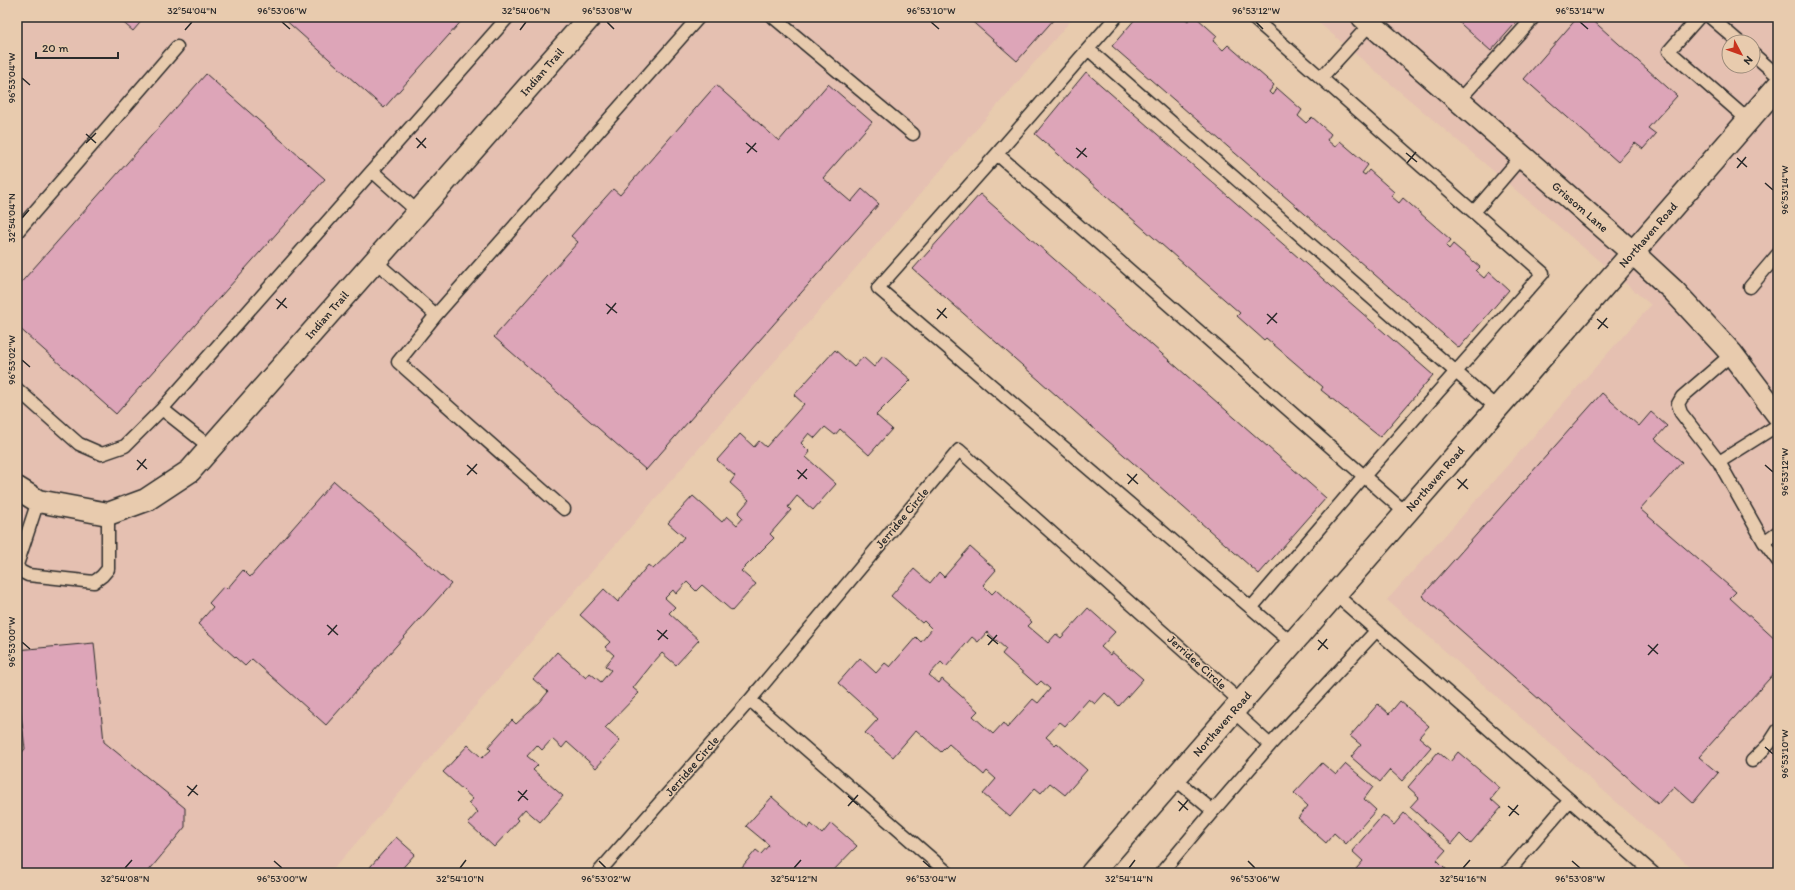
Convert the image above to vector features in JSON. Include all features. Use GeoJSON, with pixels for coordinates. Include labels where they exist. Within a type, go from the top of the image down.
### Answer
{"type":"FeatureCollection","features":[{"type":"Feature","properties":{"kind":"street","name":"Indian Trail"},"geometry":{"type":"LineString","coordinates":[[108,514],[146,500],[190,471],[590,17]]}},
{"type":"Feature","properties":{"kind":"street","name":"Grissom Lane"},"geometry":{"type":"LineString","coordinates":[[1367,20],[1633,253],[1674,291],[1732,354],[1778,415]]}},
{"type":"Feature","properties":{"kind":"street","name":"Northaven Road"},"geometry":{"type":"LineString","coordinates":[[1092,873],[1778,86]]}},
{"type":"Feature","properties":{"kind":"street"},"geometry":{"type":"LineString","coordinates":[[17,488],[38,501],[108,514]]}},
{"type":"Feature","properties":{"kind":"lane"},"geometry":{"type":"LineString","coordinates":[[17,389],[79,444],[102,454],[125,446],[162,409],[508,17]]}},
{"type":"Feature","properties":{"kind":"lane"},"geometry":{"type":"LineString","coordinates":[[564,509],[398,362],[436,315],[698,17]]}},
{"type":"Feature","properties":{"kind":"lane"},"geometry":{"type":"LineString","coordinates":[[774,17],[913,134]]}},
{"type":"Feature","properties":{"kind":"lane"},"geometry":{"type":"LineString","coordinates":[[1116,17],[878,288],[1292,643]]}},
{"type":"Feature","properties":{"kind":"lane"},"geometry":{"type":"LineString","coordinates":[[1251,608],[1364,476],[1543,272],[1252,17]]}},
{"type":"Feature","properties":{"kind":"lane"},"geometry":{"type":"LineString","coordinates":[[1459,100],[1534,17]]}},
{"type":"Feature","properties":{"kind":"lane"},"geometry":{"type":"LineString","coordinates":[[1699,17],[1669,51],[1748,120]]}},
{"type":"Feature","properties":{"kind":"lane"},"geometry":{"type":"LineString","coordinates":[[1710,17],[1730,34]]}},
{"type":"Feature","properties":{"kind":"lane"},"geometry":{"type":"LineString","coordinates":[[1321,78],[1367,20]]}},
{"type":"Feature","properties":{"kind":"lane"},"geometry":{"type":"LineString","coordinates":[[17,232],[177,47]]}},
{"type":"Feature","properties":{"kind":"lane"},"geometry":{"type":"LineString","coordinates":[[1088,49],[1497,408]]}},
{"type":"Feature","properties":{"kind":"lane"},"geometry":{"type":"LineString","coordinates":[[1761,61],[1778,76]]}},
{"type":"Feature","properties":{"kind":"lane"},"geometry":{"type":"LineString","coordinates":[[997,154],[1406,512]]}},
{"type":"Feature","properties":{"kind":"lane"},"geometry":{"type":"LineString","coordinates":[[1474,212],[1522,156]]}},
{"type":"Feature","properties":{"kind":"lane"},"geometry":{"type":"LineString","coordinates":[[372,171],[418,212]]}},
{"type":"Feature","properties":{"kind":"lane"},"geometry":{"type":"LineString","coordinates":[[1750,287],[1778,254]]}},
{"type":"Feature","properties":{"kind":"lane"},"geometry":{"type":"LineString","coordinates":[[375,261],[436,315]]}},
{"type":"Feature","properties":{"kind":"lane"},"geometry":{"type":"LineString","coordinates":[[1732,354],[1682,397],[1678,404],[1681,413],[1719,462],[1764,542],[1778,561]]}},
{"type":"Feature","properties":{"kind":"lane"},"geometry":{"type":"LineString","coordinates":[[162,409],[210,447]]}},
{"type":"Feature","properties":{"kind":"lane"},"geometry":{"type":"LineString","coordinates":[[1719,462],[1778,425]]}},
{"type":"Feature","properties":{"kind":"lane","name":"Jerridee Circle"},"geometry":{"type":"LineString","coordinates":[[598,873],[750,700],[959,450],[1237,706]]}},
{"type":"Feature","properties":{"kind":"lane"},"geometry":{"type":"LineString","coordinates":[[38,501],[17,565],[20,571],[28,575],[94,582],[102,576],[108,569],[108,514]]}},
{"type":"Feature","properties":{"kind":"lane"},"geometry":{"type":"LineString","coordinates":[[1764,542],[1778,532]]}},
{"type":"Feature","properties":{"kind":"lane"},"geometry":{"type":"LineString","coordinates":[[1335,594],[1653,873]]}},
{"type":"Feature","properties":{"kind":"lane"},"geometry":{"type":"LineString","coordinates":[[1161,873],[1270,745],[1376,631]]}},
{"type":"Feature","properties":{"kind":"lane"},"geometry":{"type":"LineString","coordinates":[[750,700],[948,873]]}},
{"type":"Feature","properties":{"kind":"lane"},"geometry":{"type":"LineString","coordinates":[[1237,706],[1270,745]]}},
{"type":"Feature","properties":{"kind":"lane"},"geometry":{"type":"LineString","coordinates":[[1752,761],[1769,744],[1778,730]]}},
{"type":"Feature","properties":{"kind":"lane"},"geometry":{"type":"LineString","coordinates":[[1174,778],[1213,811]]}},
{"type":"Feature","properties":{"kind":"lane"},"geometry":{"type":"LineString","coordinates":[[1507,873],[1570,800]]}},
{"type":"Feature","properties":{"kind":"shaded area"},"geometry":{"type":"Polygon","coordinates":[[[17,17],[1074,17],[330,873],[17,873],[17,17]]]}},
{"type":"Feature","properties":{"kind":"shaded area"},"geometry":{"type":"Polygon","coordinates":[[[1312,17],[1778,17],[1778,873],[1697,873],[1387,600],[1651,305],[1312,17]]]}},
{"type":"Feature","properties":{"kind":"building"},"geometry":{"type":"Polygon","coordinates":[[[120,17],[145,17],[133,31],[119,19],[120,17]]]}},
{"type":"Feature","properties":{"kind":"building"},"geometry":{"type":"Polygon","coordinates":[[[282,17],[465,17],[384,108],[282,17]]]}},
{"type":"Feature","properties":{"kind":"building"},"geometry":{"type":"Polygon","coordinates":[[[967,17],[1056,17],[1017,61],[967,17]]]}},
{"type":"Feature","properties":{"kind":"building"},"geometry":{"type":"Polygon","coordinates":[[[1137,17],[1183,17],[1188,21],[1191,17],[1196,17],[1217,36],[1213,41],[1223,50],[1228,45],[1274,85],[1269,92],[1272,95],[1277,88],[1302,110],[1298,116],[1306,123],[1312,117],[1331,134],[1327,140],[1335,147],[1340,141],[1368,165],[1362,173],[1365,175],[1369,170],[1394,192],[1391,196],[1399,203],[1403,198],[1451,240],[1446,246],[1449,249],[1453,244],[1480,267],[1476,271],[1484,278],[1489,272],[1509,290],[1459,348],[1112,46],[1137,17]]]}},
{"type":"Feature","properties":{"kind":"building"},"geometry":{"type":"Polygon","coordinates":[[[1453,17],[1521,17],[1491,51],[1453,17]]]}},
{"type":"Feature","properties":{"kind":"building"},"geometry":{"type":"Polygon","coordinates":[[[1578,17],[1589,17],[1677,96],[1648,128],[1656,134],[1643,149],[1635,143],[1618,162],[1524,79],[1578,17]]]}},
{"type":"Feature","properties":{"kind":"building"},"geometry":{"type":"Polygon","coordinates":[[[1086,72],[1433,375],[1380,437],[1321,390],[1323,387],[1266,338],[1264,340],[1237,316],[1240,313],[1035,134],[1086,72]]]}},
{"type":"Feature","properties":{"kind":"building"},"geometry":{"type":"Polygon","coordinates":[[[206,74],[325,179],[116,414],[17,326],[17,287],[206,74]]]}},
{"type":"Feature","properties":{"kind":"building"},"geometry":{"type":"Polygon","coordinates":[[[828,84],[872,122],[823,178],[851,202],[862,189],[879,204],[646,470],[494,337],[578,242],[571,236],[613,189],[620,195],[716,85],[779,141],[828,84]]]}},
{"type":"Feature","properties":{"kind":"building"},"geometry":{"type":"Polygon","coordinates":[[[980,194],[1326,498],[1259,574],[913,269],[980,194]]]}},
{"type":"Feature","properties":{"kind":"building"},"geometry":{"type":"Polygon","coordinates":[[[835,350],[854,367],[863,357],[874,367],[883,356],[911,380],[876,415],[892,429],[869,455],[840,429],[835,435],[825,427],[815,438],[809,433],[801,443],[810,452],[806,457],[836,484],[813,510],[797,496],[788,507],[791,510],[770,534],[774,538],[741,571],[756,584],[732,611],[702,585],[696,591],[687,582],[676,594],[673,590],[665,598],[675,607],[669,613],[699,640],[676,665],[662,653],[653,663],[633,688],[639,693],[605,728],[620,741],[596,768],[567,742],[562,748],[552,739],[542,750],[537,745],[527,756],[538,765],[533,770],[563,796],[540,822],[525,809],[517,818],[519,820],[494,847],[468,823],[478,812],[468,803],[473,799],[443,772],[468,745],[482,758],[491,750],[488,747],[512,720],[516,724],[540,702],[548,692],[533,679],[557,652],[586,678],[590,673],[601,682],[611,670],[605,666],[614,655],[605,647],[610,642],[580,615],[604,589],[618,602],[648,565],[653,569],[676,547],[684,537],[668,523],[693,496],[722,522],[727,516],[737,525],[743,518],[738,513],[749,500],[730,483],[735,476],[717,460],[740,434],[754,447],[759,441],[766,447],[804,404],[794,395],[835,350]]]}},
{"type":"Feature","properties":{"kind":"building"},"geometry":{"type":"Polygon","coordinates":[[[1602,393],[1639,426],[1651,412],[1667,426],[1655,439],[1682,462],[1640,509],[1736,592],[1730,598],[1778,642],[1778,669],[1699,757],[1718,773],[1693,803],[1674,786],[1658,804],[1422,596],[1602,393]]]}},
{"type":"Feature","properties":{"kind":"building"},"geometry":{"type":"Polygon","coordinates":[[[334,481],[451,584],[326,725],[252,659],[245,666],[198,624],[213,607],[209,603],[224,586],[227,589],[243,570],[250,577],[334,481]]]}},
{"type":"Feature","properties":{"kind":"building"},"geometry":{"type":"Polygon","coordinates":[[[970,547],[996,570],[983,585],[992,594],[996,590],[1032,622],[1028,626],[1048,643],[1056,634],[1061,638],[1088,608],[1115,632],[1101,647],[1110,655],[1112,652],[1143,679],[1119,706],[1105,693],[1095,704],[1089,699],[1065,726],[1060,722],[1046,737],[1055,745],[1057,743],[1087,770],[1065,795],[1050,783],[1041,793],[1035,788],[1010,817],[983,794],[996,779],[987,771],[984,775],[949,744],[941,752],[916,730],[893,757],[865,733],[878,719],[838,683],[860,658],[876,673],[885,663],[890,667],[916,637],[921,642],[932,629],[924,621],[922,623],[891,596],[914,569],[930,583],[939,572],[944,577],[970,547]],[[987,632],[978,642],[972,637],[946,667],[941,662],[929,675],[939,683],[942,679],[978,711],[973,716],[993,734],[1003,723],[1007,728],[1033,699],[1038,703],[1050,689],[1041,681],[1037,685],[1002,654],[1006,649],[987,632]]]}},
{"type":"Feature","properties":{"kind":"building"},"geometry":{"type":"Polygon","coordinates":[[[94,643],[104,742],[185,808],[185,827],[147,873],[17,873],[17,758],[25,749],[17,679],[17,650],[94,643]]]}},
{"type":"Feature","properties":{"kind":"building"},"geometry":{"type":"Polygon","coordinates":[[[1400,701],[1429,726],[1419,737],[1431,747],[1402,781],[1390,770],[1380,782],[1351,757],[1361,745],[1350,736],[1378,704],[1389,714],[1400,701]]]}},
{"type":"Feature","properties":{"kind":"building"},"geometry":{"type":"Polygon","coordinates":[[[1438,752],[1450,762],[1458,752],[1500,788],[1491,799],[1501,808],[1470,844],[1460,834],[1452,844],[1410,807],[1419,797],[1408,787],[1438,752]]]}},
{"type":"Feature","properties":{"kind":"building"},"geometry":{"type":"Polygon","coordinates":[[[1322,763],[1336,775],[1346,764],[1373,787],[1364,799],[1376,810],[1346,844],[1334,833],[1326,843],[1298,818],[1308,806],[1294,793],[1322,763]]]}},
{"type":"Feature","properties":{"kind":"building"},"geometry":{"type":"Polygon","coordinates":[[[772,797],[808,829],[811,824],[822,834],[831,823],[857,846],[831,873],[737,873],[756,850],[761,854],[769,845],[746,826],[772,797]]]}},
{"type":"Feature","properties":{"kind":"building"},"geometry":{"type":"Polygon","coordinates":[[[1404,813],[1446,850],[1437,860],[1447,870],[1444,873],[1360,873],[1356,869],[1363,861],[1352,851],[1383,815],[1394,825],[1404,813]]]}},
{"type":"Feature","properties":{"kind":"building"},"geometry":{"type":"Polygon","coordinates":[[[396,837],[415,854],[398,873],[365,873],[396,837]]]}}]}
